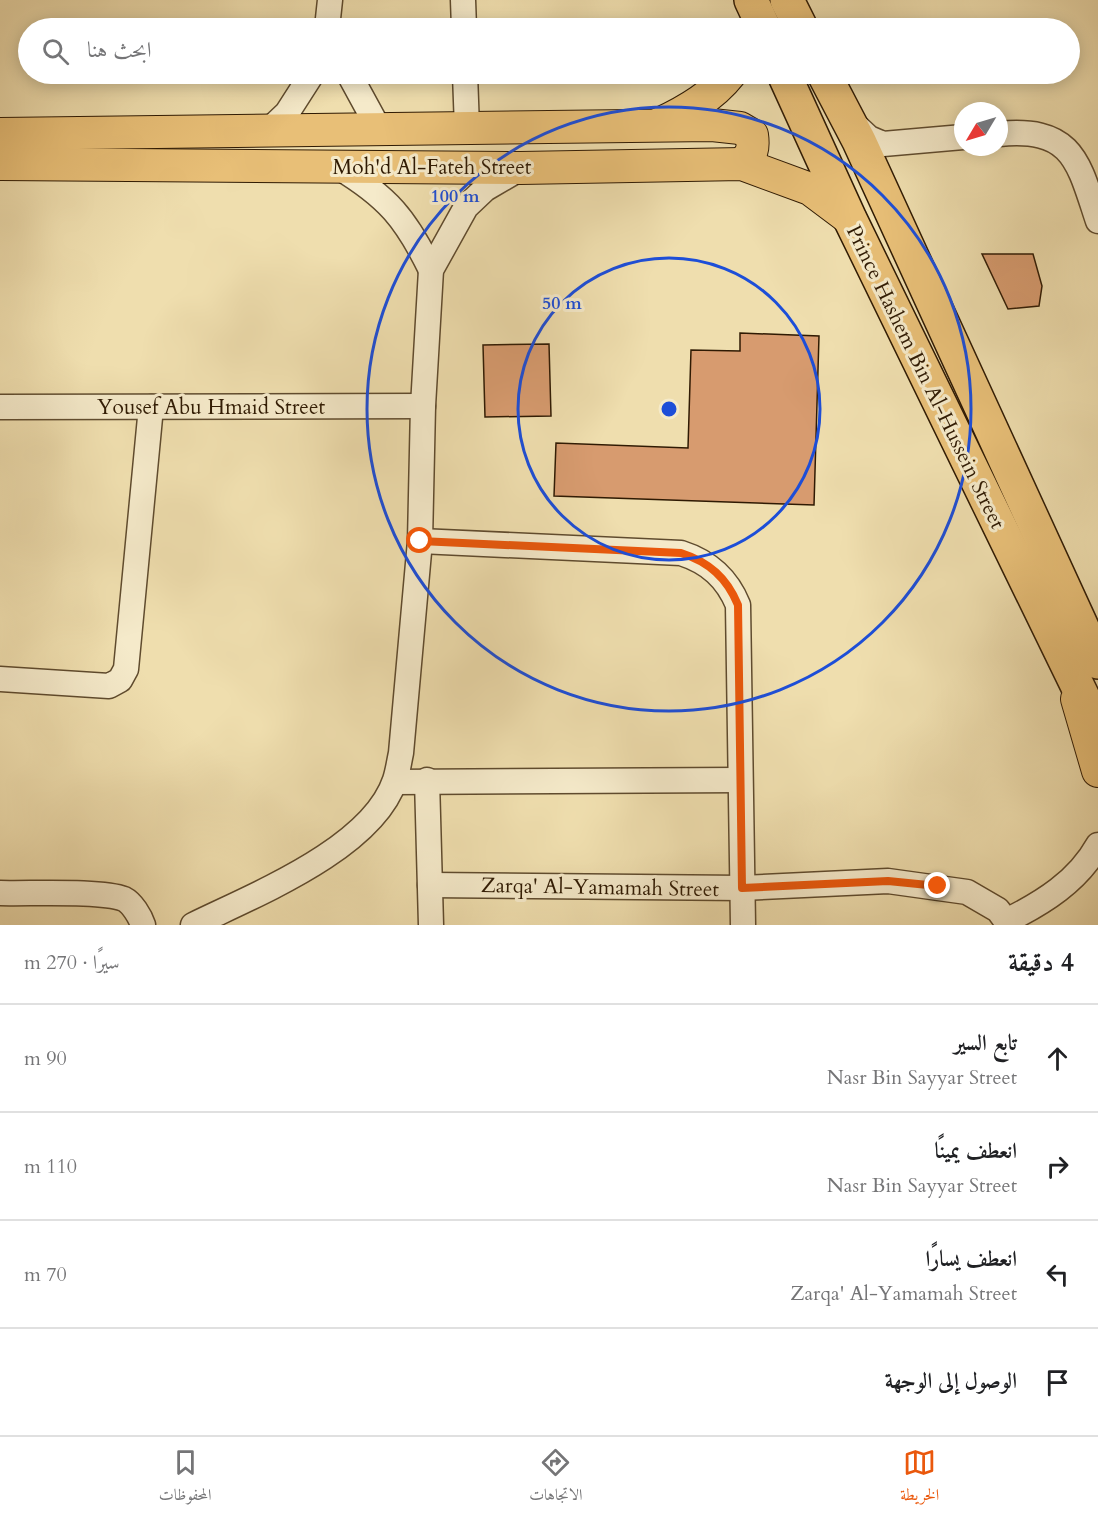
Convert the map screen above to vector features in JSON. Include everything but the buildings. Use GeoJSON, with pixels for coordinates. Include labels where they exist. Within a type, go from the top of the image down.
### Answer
{"type":"FeatureCollection","features":[{"type":"Feature","properties":{"kind":"highway"},"geometry":{"type":"LineString","coordinates":[[751,0],[759,18]]}},
{"type":"Feature","properties":{"kind":"highway"},"geometry":{"type":"LineString","coordinates":[[787,0],[796,18]]}},
{"type":"Feature","properties":{"kind":"highway","name":"Prince Hashem Bin Al-Hussein Street"},"geometry":{"type":"LineString","coordinates":[[789,84],[850,219],[1085,670],[1098,728]]}},
{"type":"Feature","properties":{"kind":"highway","name":"Prince Hashem Bin Al-Hussein Street"},"geometry":{"type":"LineString","coordinates":[[829,84],[1087,621],[1085,670]]}},
{"type":"Feature","properties":{"kind":"main road"},"geometry":{"type":"LineString","coordinates":[[745,18],[746,0]]}},
{"type":"Feature","properties":{"kind":"main road","name":"Moh'd Al-Fateh Street"},"geometry":{"type":"LineString","coordinates":[[0,134],[658,125],[685,112],[722,84]]}},
{"type":"Feature","properties":{"kind":"main road"},"geometry":{"type":"LineString","coordinates":[[658,125],[740,128],[752,135],[754,146],[751,156],[742,164]]}},
{"type":"Feature","properties":{"kind":"main road","name":"Moh'd Al-Fateh Street"},"geometry":{"type":"LineString","coordinates":[[0,164],[521,168],[742,164],[810,189],[850,219]]}},
{"type":"Feature","properties":{"kind":"main road","name":"Prince Hashem Bin Al-Hussein Street"},"geometry":{"type":"LineString","coordinates":[[1085,670],[1079,714],[1098,771]]}},
{"type":"Feature","properties":{"kind":"street"},"geometry":{"type":"LineString","coordinates":[[463,0],[464,18]]}},
{"type":"Feature","properties":{"kind":"street"},"geometry":{"type":"LineString","coordinates":[[267,132],[287,113],[306,84]]}},
{"type":"Feature","properties":{"kind":"street"},"geometry":{"type":"LineString","coordinates":[[354,84],[379,129]]}},
{"type":"Feature","properties":{"kind":"street"},"geometry":{"type":"LineString","coordinates":[[465,84],[467,128]]}},
{"type":"Feature","properties":{"kind":"street"},"geometry":{"type":"LineString","coordinates":[[844,112],[869,138],[883,144],[954,138]]}},
{"type":"Feature","properties":{"kind":"street"},"geometry":{"type":"LineString","coordinates":[[1008,133],[1026,131],[1047,136],[1065,147],[1080,167],[1098,221]]}},
{"type":"Feature","properties":{"kind":"street"},"geometry":{"type":"LineString","coordinates":[[874,175],[877,154],[897,143]]}},
{"type":"Feature","properties":{"kind":"street"},"geometry":{"type":"LineString","coordinates":[[338,167],[368,185],[394,209],[413,233],[431,270]]}},
{"type":"Feature","properties":{"kind":"street"},"geometry":{"type":"LineString","coordinates":[[193,925],[325,856],[353,836],[373,816],[395,782],[401,753],[420,541],[423,406],[431,270],[466,207],[485,189],[521,168]]}},
{"type":"Feature","properties":{"kind":"street","name":"Yousef Abu Hmaid Street"},"geometry":{"type":"LineString","coordinates":[[0,407],[423,406]]}},
{"type":"Feature","properties":{"kind":"street"},"geometry":{"type":"LineString","coordinates":[[0,679],[109,686],[120,680],[126,669],[151,407]]}},
{"type":"Feature","properties":{"kind":"street"},"geometry":{"type":"LineString","coordinates":[[420,541],[681,553],[700,559],[717,572],[732,590],[738,605],[743,925]]}},
{"type":"Feature","properties":{"kind":"street"},"geometry":{"type":"LineString","coordinates":[[395,782],[427,780],[740,780]]}},
{"type":"Feature","properties":{"kind":"street"},"geometry":{"type":"LineString","coordinates":[[427,780],[431,925]]}},
{"type":"Feature","properties":{"kind":"street"},"geometry":{"type":"LineString","coordinates":[[1008,923],[1055,893],[1076,874],[1098,845]]}},
{"type":"Feature","properties":{"kind":"street","name":"Zarqa' Al-Yamamah Street"},"geometry":{"type":"LineString","coordinates":[[430,885],[742,888],[888,881],[938,886],[967,892],[985,900],[998,910],[1008,923]]}},
{"type":"Feature","properties":{"kind":"street"},"geometry":{"type":"LineString","coordinates":[[0,893],[107,896],[125,899],[135,910],[143,925]]}},
{"type":"Feature","properties":{"kind":"route"},"geometry":{"type":"LineString","coordinates":[[420,541],[681,553],[700,559],[717,572],[732,590],[738,605],[742,888],[888,881],[938,886]]}}]}
